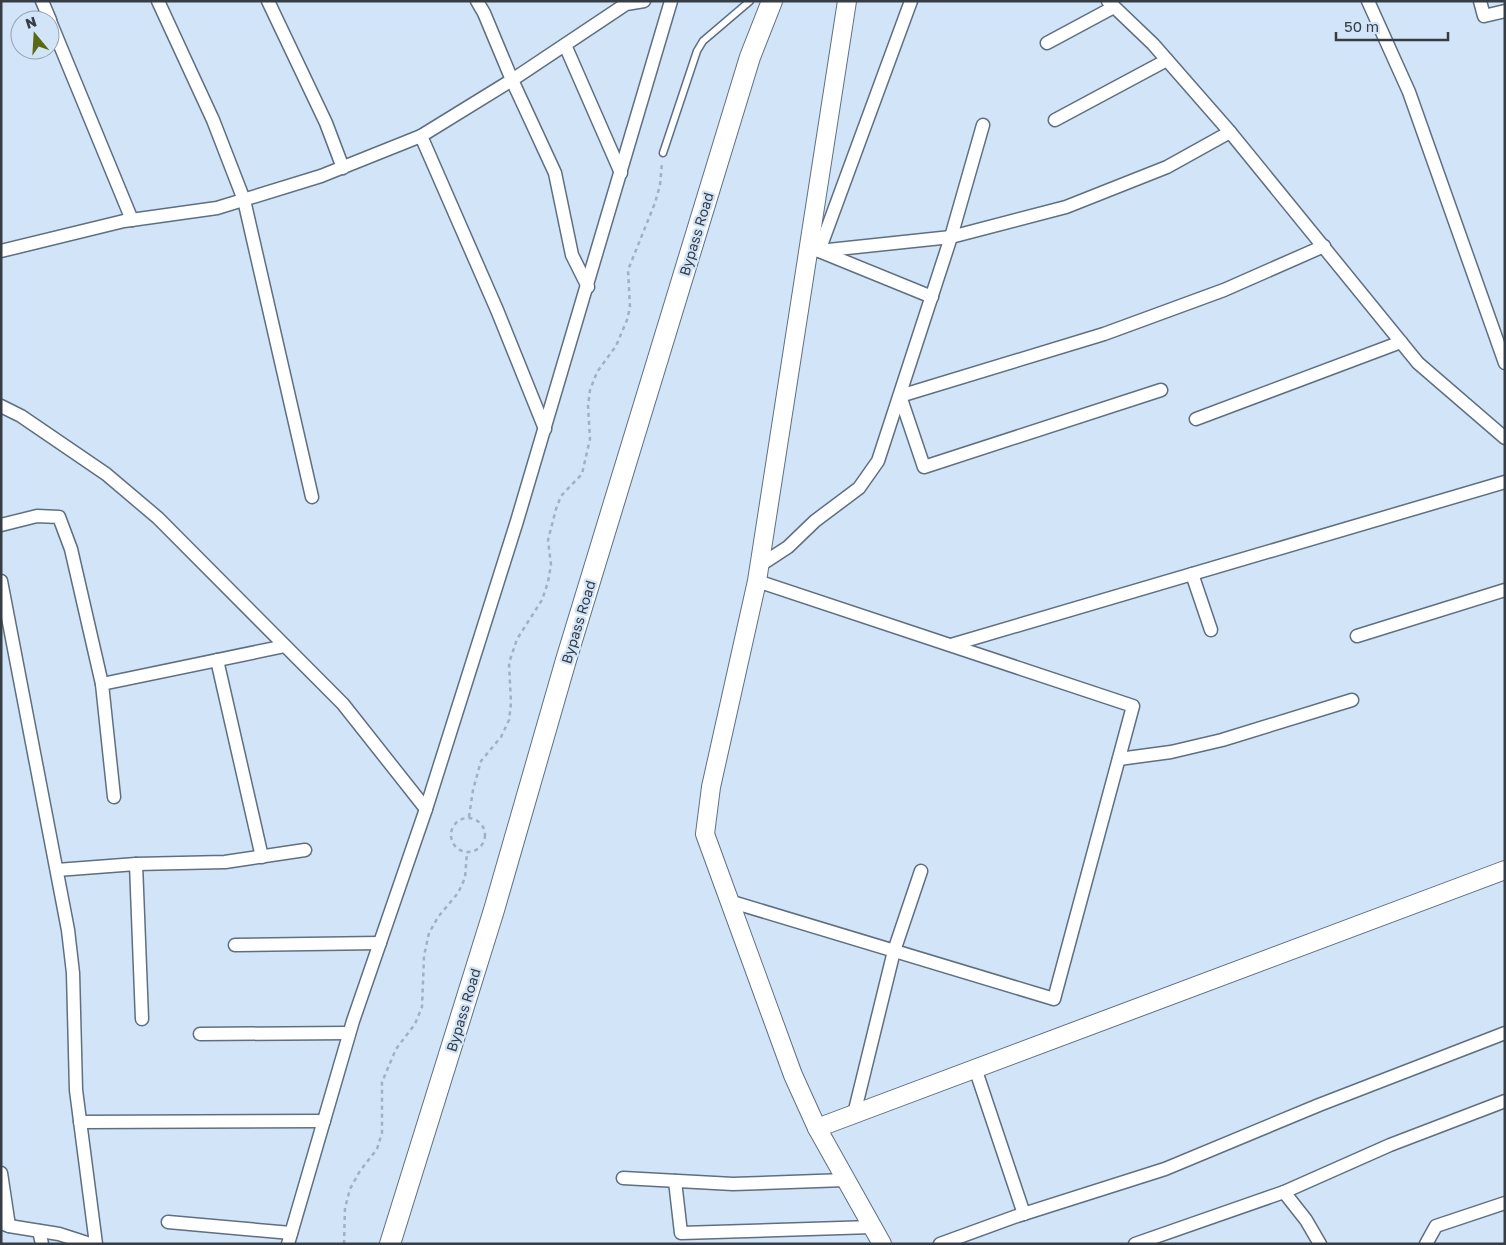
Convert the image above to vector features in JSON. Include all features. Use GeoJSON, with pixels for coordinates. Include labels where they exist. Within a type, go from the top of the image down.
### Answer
{"type":"FeatureCollection","features":[{"type":"Feature","properties":{"kind":"main road","name":"Bypass Road"},"geometry":{"type":"LineString","coordinates":[[390,1244],[494,910],[566,660],[750,57],[772,1]]}},
{"type":"Feature","properties":{"kind":"street"},"geometry":{"type":"LineString","coordinates":[[158,1],[213,120],[244,200],[312,497]]}},
{"type":"Feature","properties":{"kind":"street"},"geometry":{"type":"LineString","coordinates":[[268,1],[326,123],[343,168]]}},
{"type":"Feature","properties":{"kind":"street"},"geometry":{"type":"LineString","coordinates":[[477,1],[555,173],[572,256],[588,287]]}},
{"type":"Feature","properties":{"kind":"street"},"geometry":{"type":"LineString","coordinates":[[1,251],[132,220],[218,208],[343,168],[421,136],[512,80],[626,4],[644,1]]}},
{"type":"Feature","properties":{"kind":"street"},"geometry":{"type":"LineString","coordinates":[[168,1222],[289,1238],[349,1033],[426,809],[545,429],[671,1]]}},
{"type":"Feature","properties":{"kind":"street"},"geometry":{"type":"LineString","coordinates":[[847,1],[814,249],[758,574],[711,787],[705,834],[793,1076],[817,1128],[882,1244]]}},
{"type":"Feature","properties":{"kind":"street"},"geometry":{"type":"LineString","coordinates":[[814,249],[912,1]]}},
{"type":"Feature","properties":{"kind":"street"},"geometry":{"type":"LineString","coordinates":[[1368,1],[1409,92],[1505,363]]}},
{"type":"Feature","properties":{"kind":"street"},"geometry":{"type":"LineString","coordinates":[[1480,1],[1484,16],[1505,11]]}},
{"type":"Feature","properties":{"kind":"street"},"geometry":{"type":"LineString","coordinates":[[1047,43],[1111,4],[1167,60],[1230,132],[1418,363],[1505,438]]}},
{"type":"Feature","properties":{"kind":"street"},"geometry":{"type":"LineString","coordinates":[[60,44],[132,220]]}},
{"type":"Feature","properties":{"kind":"street"},"geometry":{"type":"LineString","coordinates":[[565,45],[621,174]]}},
{"type":"Feature","properties":{"kind":"street"},"geometry":{"type":"LineString","coordinates":[[1055,120],[1167,60]]}},
{"type":"Feature","properties":{"kind":"street"},"geometry":{"type":"LineString","coordinates":[[758,574],[815,521],[859,488],[878,461],[932,298],[983,125]]}},
{"type":"Feature","properties":{"kind":"street"},"geometry":{"type":"LineString","coordinates":[[814,249],[951,237],[1066,207],[1167,167],[1230,132]]}},
{"type":"Feature","properties":{"kind":"street"},"geometry":{"type":"LineString","coordinates":[[421,136],[545,429]]}},
{"type":"Feature","properties":{"kind":"street"},"geometry":{"type":"LineString","coordinates":[[900,396],[1104,334],[1224,290],[1324,246]]}},
{"type":"Feature","properties":{"kind":"street"},"geometry":{"type":"LineString","coordinates":[[814,249],[932,298]]}},
{"type":"Feature","properties":{"kind":"street"},"geometry":{"type":"LineString","coordinates":[[1196,419],[1401,342]]}},
{"type":"Feature","properties":{"kind":"street"},"geometry":{"type":"LineString","coordinates":[[900,396],[924,467],[1161,390]]}},
{"type":"Feature","properties":{"kind":"street"},"geometry":{"type":"LineString","coordinates":[[1,406],[21,416],[106,474],[158,518],[343,704],[426,809]]}},
{"type":"Feature","properties":{"kind":"street"},"geometry":{"type":"LineString","coordinates":[[951,645],[1505,482]]}},
{"type":"Feature","properties":{"kind":"street"},"geometry":{"type":"LineString","coordinates":[[1,524],[37,516],[59,517],[71,549],[102,684],[114,797]]}},
{"type":"Feature","properties":{"kind":"street"},"geometry":{"type":"LineString","coordinates":[[729,901],[1054,999],[1133,706],[951,645],[758,574]]}},
{"type":"Feature","properties":{"kind":"street"},"geometry":{"type":"LineString","coordinates":[[1192,574],[1211,630]]}},
{"type":"Feature","properties":{"kind":"street"},"geometry":{"type":"LineString","coordinates":[[1,581],[68,930],[72,964],[76,1090],[96,1244]]}},
{"type":"Feature","properties":{"kind":"street"},"geometry":{"type":"LineString","coordinates":[[1356,636],[1505,590]]}},
{"type":"Feature","properties":{"kind":"street"},"geometry":{"type":"LineString","coordinates":[[102,684],[286,646]]}},
{"type":"Feature","properties":{"kind":"street"},"geometry":{"type":"LineString","coordinates":[[217,660],[262,857]]}},
{"type":"Feature","properties":{"kind":"street"},"geometry":{"type":"LineString","coordinates":[[1119,759],[1171,752],[1222,740],[1352,700]]}},
{"type":"Feature","properties":{"kind":"street"},"geometry":{"type":"LineString","coordinates":[[57,870],[136,864],[224,862],[305,850]]}},
{"type":"Feature","properties":{"kind":"street"},"geometry":{"type":"LineString","coordinates":[[136,864],[142,1019]]}},
{"type":"Feature","properties":{"kind":"street"},"geometry":{"type":"LineString","coordinates":[[817,1128],[1505,870]]}},
{"type":"Feature","properties":{"kind":"street"},"geometry":{"type":"LineString","coordinates":[[854,1114],[894,951],[921,871]]}},
{"type":"Feature","properties":{"kind":"street"},"geometry":{"type":"LineString","coordinates":[[235,945],[380,943]]}},
{"type":"Feature","properties":{"kind":"street"},"geometry":{"type":"LineString","coordinates":[[200,1034],[349,1033]]}},
{"type":"Feature","properties":{"kind":"street"},"geometry":{"type":"LineString","coordinates":[[940,1244],[1024,1214],[1165,1169],[1319,1105],[1505,1033]]}},
{"type":"Feature","properties":{"kind":"street"},"geometry":{"type":"LineString","coordinates":[[976,1068],[1024,1214]]}},
{"type":"Feature","properties":{"kind":"street"},"geometry":{"type":"LineString","coordinates":[[1136,1244],[1284,1192],[1390,1145],[1505,1101]]}},
{"type":"Feature","properties":{"kind":"street"},"geometry":{"type":"LineString","coordinates":[[80,1122],[324,1121]]}},
{"type":"Feature","properties":{"kind":"street"},"geometry":{"type":"LineString","coordinates":[[1,1173],[5,1225],[59,1234],[90,1244]]}},
{"type":"Feature","properties":{"kind":"street"},"geometry":{"type":"LineString","coordinates":[[623,1178],[733,1184],[845,1180]]}},
{"type":"Feature","properties":{"kind":"street"},"geometry":{"type":"LineString","coordinates":[[675,1181],[681,1233],[872,1227]]}},
{"type":"Feature","properties":{"kind":"street"},"geometry":{"type":"LineString","coordinates":[[1284,1192],[1306,1220],[1320,1244]]}},
{"type":"Feature","properties":{"kind":"street"},"geometry":{"type":"LineString","coordinates":[[1426,1244],[1436,1226],[1505,1204]]}},
{"type":"Feature","properties":{"kind":"street"},"geometry":{"type":"LineString","coordinates":[[38,1231],[42,1244]]}},
{"type":"Feature","properties":{"kind":"lane"},"geometry":{"type":"LineString","coordinates":[[663,153],[697,51],[703,42],[750,1]]}},
{"type":"Feature","properties":{"kind":"path"},"geometry":{"type":"LineString","coordinates":[[469,818],[473,790],[481,761],[501,737],[509,720],[511,703],[510,663],[517,639],[542,600],[548,582],[551,565],[548,540],[556,509],[561,496],[582,474],[590,439],[588,406],[590,390],[597,372],[616,346],[628,320],[630,307],[628,270],[655,204],[660,185],[663,153]]}},
{"type":"Feature","properties":{"kind":"path"},"geometry":{"type":"LineString","coordinates":[[463,818],[480,822],[484,827],[485,838],[478,848],[467,852],[456,847],[451,836],[454,825],[463,818]]}},
{"type":"Feature","properties":{"kind":"path"},"geometry":{"type":"LineString","coordinates":[[344,1244],[345,1208],[350,1189],[360,1171],[378,1149],[382,1133],[382,1082],[396,1049],[415,1024],[422,1007],[424,956],[429,933],[438,917],[458,893],[465,878],[467,852]]}}]}
